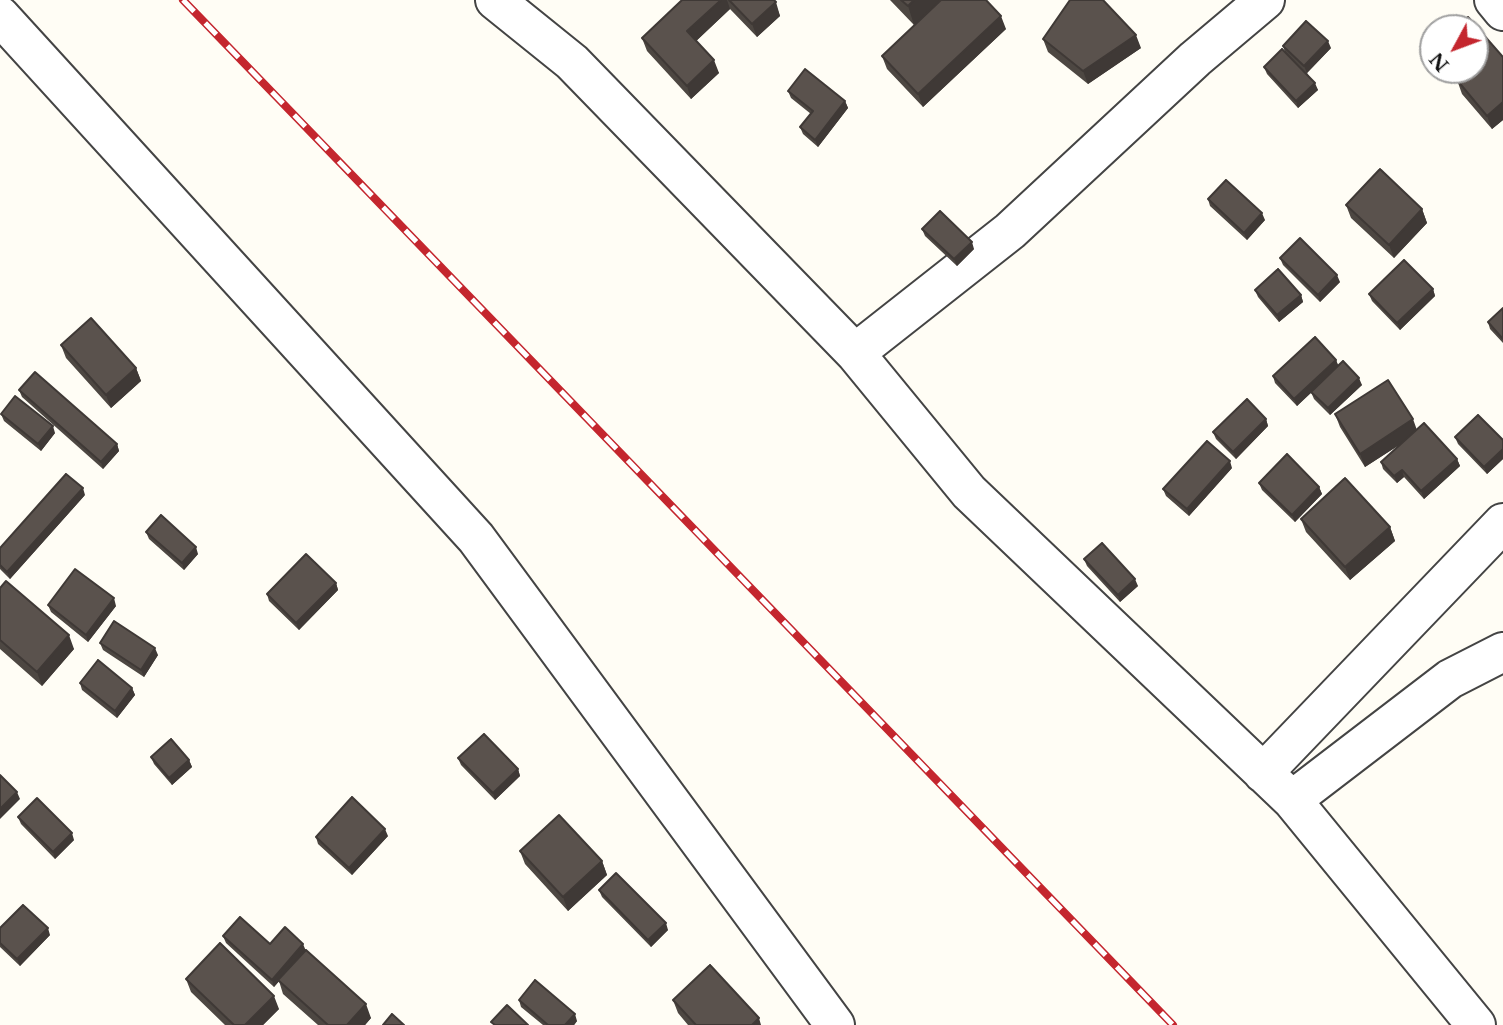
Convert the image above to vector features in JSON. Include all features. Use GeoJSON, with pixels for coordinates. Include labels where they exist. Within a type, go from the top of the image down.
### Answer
{"type":"FeatureCollection","features":[{"type":"Feature","properties":{"kind":"street"},"geometry":{"type":"LineString","coordinates":[[495,0],[572,62],[855,353],[969,492],[1292,800],[1476,1025]]}},
{"type":"Feature","properties":{"kind":"street"},"geometry":{"type":"LineString","coordinates":[[855,353],[1010,231],[1195,59],[1265,0]]}},
{"type":"Feature","properties":{"kind":"street"},"geometry":{"type":"LineString","coordinates":[[1494,0],[1503,11]]}},
{"type":"Feature","properties":{"kind":"street"},"geometry":{"type":"LineString","coordinates":[[0,16],[476,538],[835,1025]]}},
{"type":"Feature","properties":{"kind":"street"},"geometry":{"type":"LineString","coordinates":[[1263,773],[1503,523]]}},
{"type":"Feature","properties":{"kind":"street"},"geometry":{"type":"LineString","coordinates":[[1292,800],[1450,679],[1503,652]]}},
{"type":"Feature","properties":{"kind":"building"},"geometry":{"type":"Polygon","coordinates":[[[682,0],[721,0],[687,31],[714,60],[687,86],[642,38],[682,0]]]}},
{"type":"Feature","properties":{"kind":"building"},"geometry":{"type":"Polygon","coordinates":[[[729,0],[774,0],[776,2],[752,24],[729,0]]]}},
{"type":"Feature","properties":{"kind":"building"},"geometry":{"type":"Polygon","coordinates":[[[901,0],[914,0],[908,6],[901,0]]]}},
{"type":"Feature","properties":{"kind":"building"},"geometry":{"type":"Polygon","coordinates":[[[941,0],[986,0],[1001,16],[918,94],[882,56],[941,0]]]}},
{"type":"Feature","properties":{"kind":"building"},"geometry":{"type":"Polygon","coordinates":[[[1070,0],[1103,0],[1136,35],[1083,71],[1043,39],[1070,0]]]}},
{"type":"Feature","properties":{"kind":"building"},"geometry":{"type":"Polygon","coordinates":[[[1306,21],[1328,41],[1304,66],[1283,46],[1306,21]]]}},
{"type":"Feature","properties":{"kind":"building"},"geometry":{"type":"Polygon","coordinates":[[[1489,41],[1503,57],[1503,102],[1487,116],[1460,84],[1489,84],[1489,41]]]}},
{"type":"Feature","properties":{"kind":"building"},"geometry":{"type":"Polygon","coordinates":[[[1282,49],[1315,83],[1296,101],[1264,67],[1282,49]]]}},
{"type":"Feature","properties":{"kind":"building"},"geometry":{"type":"Polygon","coordinates":[[[805,69],[845,101],[815,140],[800,127],[813,111],[788,91],[805,69]]]}},
{"type":"Feature","properties":{"kind":"building"},"geometry":{"type":"Polygon","coordinates":[[[1380,169],[1422,209],[1389,245],[1346,205],[1380,169]]]}},
{"type":"Feature","properties":{"kind":"building"},"geometry":{"type":"Polygon","coordinates":[[[1226,180],[1262,213],[1244,233],[1208,199],[1226,180]]]}},
{"type":"Feature","properties":{"kind":"building"},"geometry":{"type":"Polygon","coordinates":[[[940,211],[972,242],[954,259],[922,229],[940,211]]]}},
{"type":"Feature","properties":{"kind":"building"},"geometry":{"type":"Polygon","coordinates":[[[1300,238],[1337,275],[1318,295],[1280,258],[1300,238]]]}},
{"type":"Feature","properties":{"kind":"building"},"geometry":{"type":"Polygon","coordinates":[[[1404,260],[1433,289],[1397,323],[1369,294],[1404,260]]]}},
{"type":"Feature","properties":{"kind":"building"},"geometry":{"type":"Polygon","coordinates":[[[1278,269],[1301,295],[1277,315],[1255,290],[1278,269]]]}},
{"type":"Feature","properties":{"kind":"building"},"geometry":{"type":"Polygon","coordinates":[[[1503,308],[1503,339],[1488,322],[1503,308]]]}},
{"type":"Feature","properties":{"kind":"building"},"geometry":{"type":"Polygon","coordinates":[[[91,318],[136,368],[106,395],[61,345],[91,318]]]}},
{"type":"Feature","properties":{"kind":"building"},"geometry":{"type":"Polygon","coordinates":[[[1315,337],[1336,360],[1294,399],[1273,376],[1315,337]]]}},
{"type":"Feature","properties":{"kind":"building"},"geometry":{"type":"Polygon","coordinates":[[[1343,361],[1359,378],[1328,408],[1311,392],[1343,361]]]}},
{"type":"Feature","properties":{"kind":"building"},"geometry":{"type":"Polygon","coordinates":[[[35,372],[117,444],[101,462],[19,390],[35,372]]]}},
{"type":"Feature","properties":{"kind":"building"},"geometry":{"type":"Polygon","coordinates":[[[1388,380],[1413,419],[1360,454],[1335,414],[1388,380]]]}},
{"type":"Feature","properties":{"kind":"building"},"geometry":{"type":"Polygon","coordinates":[[[15,396],[53,426],[38,444],[1,414],[15,396]]]}},
{"type":"Feature","properties":{"kind":"building"},"geometry":{"type":"Polygon","coordinates":[[[1247,399],[1266,419],[1233,452],[1213,432],[1247,399]]]}},
{"type":"Feature","properties":{"kind":"building"},"geometry":{"type":"Polygon","coordinates":[[[1478,415],[1503,440],[1503,449],[1484,467],[1455,437],[1478,415]]]}},
{"type":"Feature","properties":{"kind":"building"},"geometry":{"type":"Polygon","coordinates":[[[1424,423],[1457,459],[1421,491],[1402,470],[1394,476],[1381,462],[1424,423]]]}},
{"type":"Feature","properties":{"kind":"building"},"geometry":{"type":"Polygon","coordinates":[[[1207,441],[1230,461],[1187,509],[1163,489],[1207,441]]]}},
{"type":"Feature","properties":{"kind":"building"},"geometry":{"type":"Polygon","coordinates":[[[1287,454],[1319,487],[1292,515],[1259,483],[1287,454]]]}},
{"type":"Feature","properties":{"kind":"building"},"geometry":{"type":"Polygon","coordinates":[[[66,474],[83,488],[7,572],[0,565],[0,548],[66,474]]]}},
{"type":"Feature","properties":{"kind":"building"},"geometry":{"type":"Polygon","coordinates":[[[1345,478],[1390,527],[1345,567],[1301,519],[1345,478]]]}},
{"type":"Feature","properties":{"kind":"building"},"geometry":{"type":"Polygon","coordinates":[[[161,515],[196,547],[182,563],[146,532],[161,515]]]}},
{"type":"Feature","properties":{"kind":"building"},"geometry":{"type":"Polygon","coordinates":[[[1102,543],[1135,579],[1118,595],[1084,559],[1102,543]]]}},
{"type":"Feature","properties":{"kind":"building"},"geometry":{"type":"Polygon","coordinates":[[[306,554],[336,583],[296,623],[267,594],[306,554]]]}},
{"type":"Feature","properties":{"kind":"building"},"geometry":{"type":"Polygon","coordinates":[[[75,569],[114,598],[86,635],[48,605],[75,569]]]}},
{"type":"Feature","properties":{"kind":"building"},"geometry":{"type":"Polygon","coordinates":[[[6,581],[69,635],[37,672],[0,640],[0,588],[6,581]]]}},
{"type":"Feature","properties":{"kind":"building"},"geometry":{"type":"Polygon","coordinates":[[[114,621],[155,648],[141,670],[100,643],[114,621]]]}},
{"type":"Feature","properties":{"kind":"building"},"geometry":{"type":"Polygon","coordinates":[[[98,660],[132,688],[115,711],[80,683],[98,660]]]}},
{"type":"Feature","properties":{"kind":"building"},"geometry":{"type":"Polygon","coordinates":[[[484,734],[518,769],[493,793],[458,758],[484,734]]]}},
{"type":"Feature","properties":{"kind":"building"},"geometry":{"type":"Polygon","coordinates":[[[171,739],[189,760],[169,778],[151,757],[171,739]]]}},
{"type":"Feature","properties":{"kind":"building"},"geometry":{"type":"Polygon","coordinates":[[[0,775],[17,792],[0,809],[0,775]]]}},
{"type":"Feature","properties":{"kind":"building"},"geometry":{"type":"Polygon","coordinates":[[[352,797],[385,829],[349,868],[316,837],[352,797]]]}},
{"type":"Feature","properties":{"kind":"building"},"geometry":{"type":"Polygon","coordinates":[[[37,798],[72,833],[53,852],[18,817],[37,798]]]}},
{"type":"Feature","properties":{"kind":"building"},"geometry":{"type":"Polygon","coordinates":[[[559,815],[602,861],[563,897],[520,851],[559,815]]]}},
{"type":"Feature","properties":{"kind":"building"},"geometry":{"type":"Polygon","coordinates":[[[616,873],[666,923],[648,940],[599,890],[616,873]]]}},
{"type":"Feature","properties":{"kind":"building"},"geometry":{"type":"Polygon","coordinates":[[[23,905],[48,928],[17,959],[0,943],[0,928],[23,905]]]}},
{"type":"Feature","properties":{"kind":"building"},"geometry":{"type":"Polygon","coordinates":[[[240,917],[270,944],[285,927],[303,944],[272,980],[223,936],[240,917]]]}},
{"type":"Feature","properties":{"kind":"building"},"geometry":{"type":"Polygon","coordinates":[[[220,943],[274,996],[245,1025],[234,1025],[186,979],[220,943]]]}},
{"type":"Feature","properties":{"kind":"building"},"geometry":{"type":"Polygon","coordinates":[[[306,950],[366,1004],[347,1025],[328,1025],[278,980],[306,950]]]}},
{"type":"Feature","properties":{"kind":"building"},"geometry":{"type":"Polygon","coordinates":[[[710,965],[759,1018],[752,1025],[696,1025],[673,1000],[710,965]]]}},
{"type":"Feature","properties":{"kind":"building"},"geometry":{"type":"Polygon","coordinates":[[[535,980],[575,1014],[565,1025],[548,1025],[519,1000],[535,980]]]}},
{"type":"Feature","properties":{"kind":"building"},"geometry":{"type":"Polygon","coordinates":[[[507,1005],[528,1025],[495,1025],[491,1022],[507,1005]]]}},
{"type":"Feature","properties":{"kind":"building"},"geometry":{"type":"Polygon","coordinates":[[[392,1014],[404,1025],[383,1025],[392,1014]]]}},
{"type":"Feature","properties":{"kind":"railway"},"geometry":{"type":"LineString","coordinates":[[183,0],[1173,1025]]}}]}
